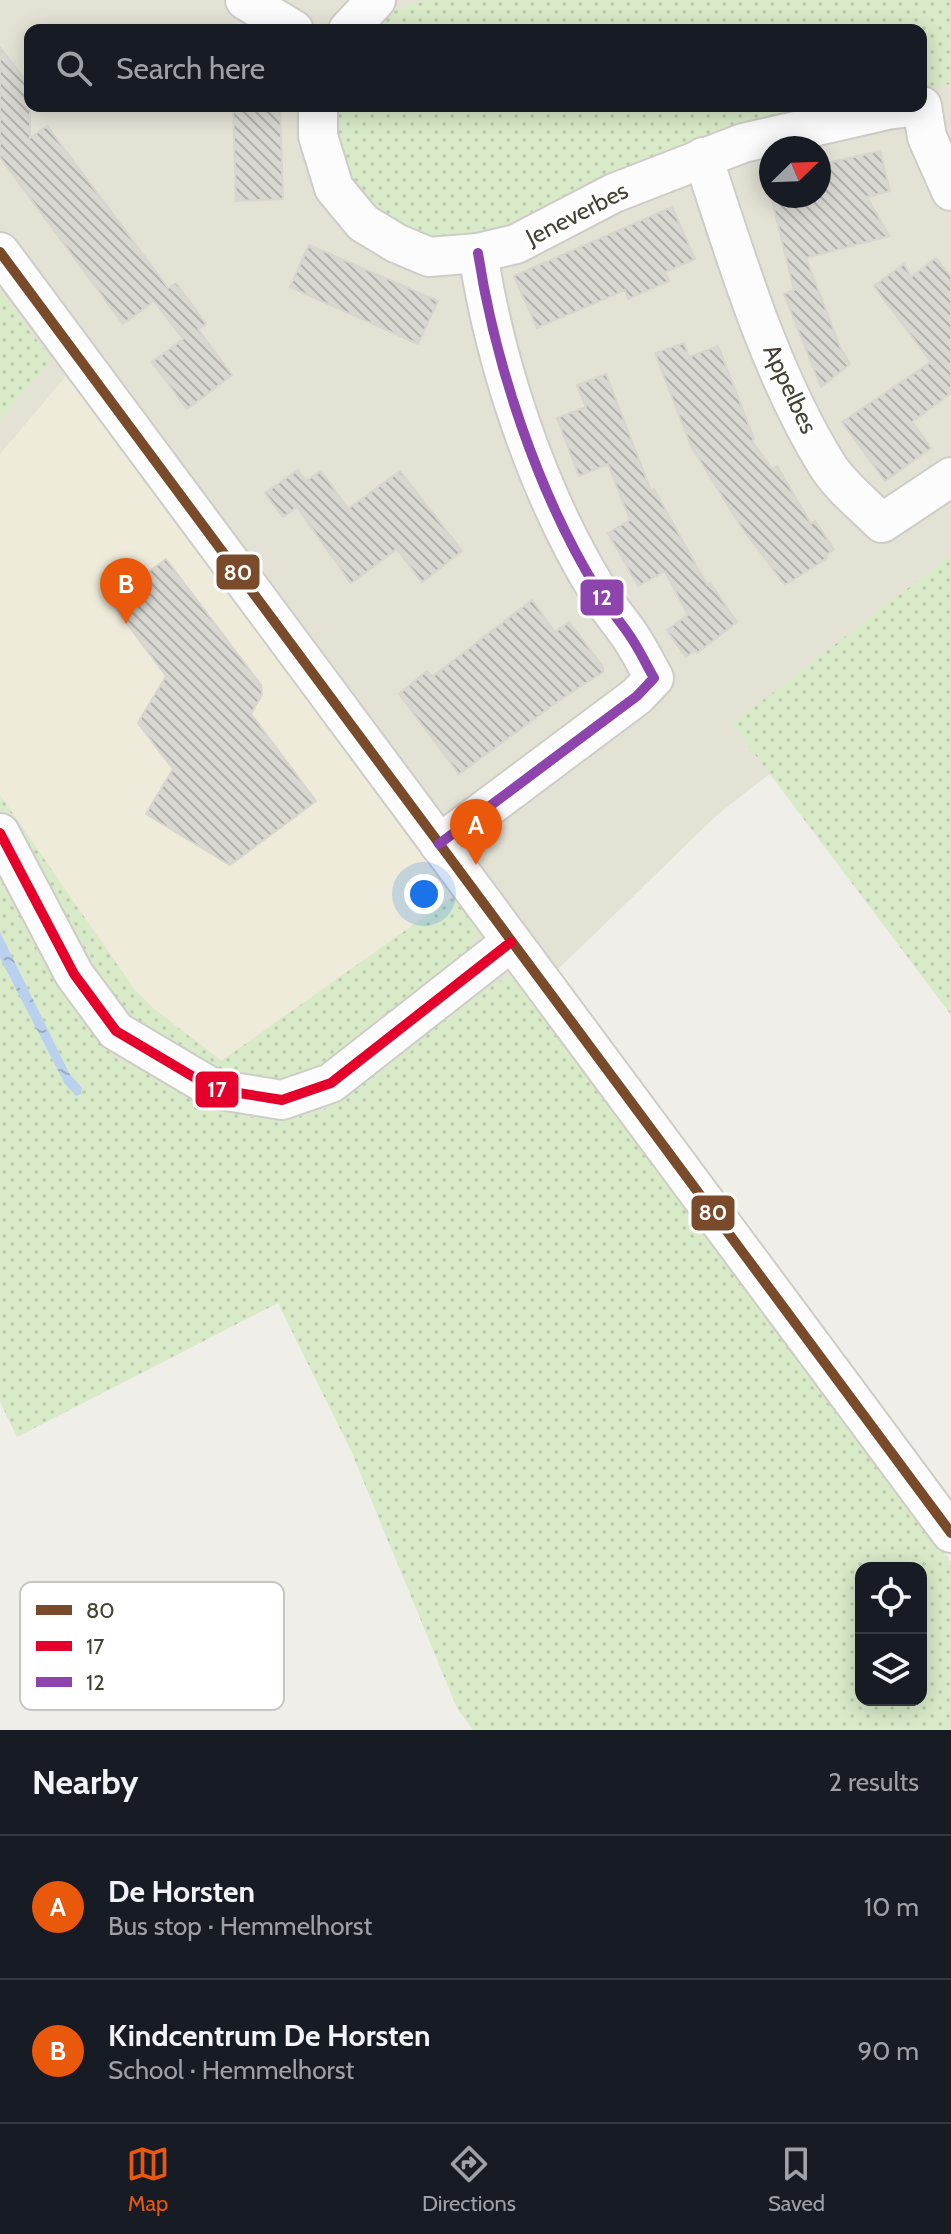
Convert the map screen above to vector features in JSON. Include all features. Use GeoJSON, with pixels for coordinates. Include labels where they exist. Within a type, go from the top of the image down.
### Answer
{"type":"FeatureCollection","features":[{"type":"Feature","properties":{"kind":"street"},"geometry":{"type":"LineString","coordinates":[[245,0],[284,24]]}},
{"type":"Feature","properties":{"kind":"street"},"geometry":{"type":"LineString","coordinates":[[354,24],[376,0]]}},
{"type":"Feature","properties":{"kind":"street","name":"Jeneverbes"},"geometry":{"type":"LineString","coordinates":[[927,104],[951,98]]}},
{"type":"Feature","properties":{"kind":"street","name":"Jeneverbes"},"geometry":{"type":"LineString","coordinates":[[318,112],[318,136],[334,188],[363,223],[396,243],[429,257],[478,253],[516,244],[614,193],[703,157],[743,143],[878,112]]}},
{"type":"Feature","properties":{"kind":"street"},"geometry":{"type":"LineString","coordinates":[[921,112],[927,137],[951,191]]}},
{"type":"Feature","properties":{"kind":"street","name":"Appelbes"},"geometry":{"type":"LineString","coordinates":[[703,157],[762,326],[796,405],[828,467],[882,523],[951,477]]}},
{"type":"Feature","properties":{"kind":"street"},"geometry":{"type":"LineString","coordinates":[[0,252],[951,1533]]}},
{"type":"Feature","properties":{"kind":"street"},"geometry":{"type":"LineString","coordinates":[[439,844],[637,696],[654,678],[631,637],[598,591],[538,470],[508,385],[485,299],[478,253]]}},
{"type":"Feature","properties":{"kind":"street"},"geometry":{"type":"LineString","coordinates":[[0,833],[74,974],[116,1031],[214,1089],[282,1100],[331,1083],[511,942]]}},
{"type":"Feature","properties":{"kind":"shaded area"},"geometry":{"type":"Polygon","coordinates":[[[0,0],[951,0],[951,632],[717,815],[310,1210],[0,1209],[0,0]]]}},
{"type":"Feature","properties":{"kind":"shaded area"},"geometry":{"type":"Polygon","coordinates":[[[66,376],[457,894],[222,1061],[153,1008],[134,989],[0,795],[0,454],[66,376]]]}},
{"type":"Feature","properties":{"kind":"green space"},"geometry":{"type":"Polygon","coordinates":[[[431,0],[951,0],[951,84],[927,88],[927,24],[377,24],[393,9],[431,0]]]}},
{"type":"Feature","properties":{"kind":"green space"},"geometry":{"type":"Polygon","coordinates":[[[333,112],[830,112],[473,242],[440,242],[390,225],[354,194],[338,155],[333,112]]]}},
{"type":"Feature","properties":{"kind":"green space"},"geometry":{"type":"Polygon","coordinates":[[[0,290],[51,359],[0,421],[0,290]]]}},
{"type":"Feature","properties":{"kind":"green space"},"geometry":{"type":"Polygon","coordinates":[[[951,555],[951,1015],[732,724],[951,555]]]}},
{"type":"Feature","properties":{"kind":"green space"},"geometry":{"type":"Polygon","coordinates":[[[0,795],[134,989],[153,1008],[221,1061],[457,894],[478,930],[469,952],[320,1079],[256,1089],[121,1025],[22,842],[0,808],[0,795]]]}},
{"type":"Feature","properties":{"kind":"green space"},"geometry":{"type":"Polygon","coordinates":[[[0,859],[93,1034],[119,1060],[252,1117],[288,1118],[323,1110],[493,984],[512,975],[713,1239],[951,1562],[951,1730],[473,1730],[457,1708],[351,1451],[278,1303],[17,1437],[0,1402],[0,859]]]}},
{"type":"Feature","properties":{"kind":"water"},"geometry":{"type":"Polygon","coordinates":[[[0,932],[69,1073],[82,1088],[81,1094],[76,1096],[65,1084],[0,958],[0,932]]]}},
{"type":"Feature","properties":{"kind":"building"},"geometry":{"type":"Polygon","coordinates":[[[0,47],[24,78],[24,112],[30,112],[30,138],[47,126],[168,288],[176,283],[206,324],[198,329],[232,375],[187,409],[152,362],[183,339],[154,301],[123,324],[0,157],[0,47]]]}},
{"type":"Feature","properties":{"kind":"building"},"geometry":{"type":"Polygon","coordinates":[[[233,112],[280,112],[283,199],[236,201],[233,112]]]}},
{"type":"Feature","properties":{"kind":"building"},"geometry":{"type":"Polygon","coordinates":[[[880,151],[890,191],[867,197],[889,236],[806,258],[840,347],[850,364],[821,387],[784,294],[794,290],[774,208],[831,208],[831,162],[880,151]]]}},
{"type":"Feature","properties":{"kind":"building"},"geometry":{"type":"Polygon","coordinates":[[[672,207],[695,259],[665,272],[669,281],[628,299],[625,290],[537,328],[514,276],[672,207]]]}},
{"type":"Feature","properties":{"kind":"building"},"geometry":{"type":"Polygon","coordinates":[[[309,245],[438,301],[418,344],[290,287],[309,245]]]}},
{"type":"Feature","properties":{"kind":"building"},"geometry":{"type":"Polygon","coordinates":[[[936,258],[951,277],[951,393],[912,422],[931,448],[885,481],[842,422],[931,362],[874,286],[904,264],[911,277],[936,258]]]}},
{"type":"Feature","properties":{"kind":"building"},"geometry":{"type":"Polygon","coordinates":[[[684,343],[689,357],[718,346],[754,439],[752,441],[772,469],[777,466],[811,524],[815,521],[834,549],[825,556],[827,558],[785,585],[742,528],[691,446],[655,353],[684,343]]]}},
{"type":"Feature","properties":{"kind":"building"},"geometry":{"type":"Polygon","coordinates":[[[606,374],[651,491],[654,489],[707,585],[710,583],[737,622],[697,653],[696,650],[686,657],[667,630],[688,615],[665,571],[638,586],[608,533],[630,520],[608,464],[579,476],[557,418],[586,407],[577,385],[606,374]]]}},
{"type":"Feature","properties":{"kind":"building"},"geometry":{"type":"Polygon","coordinates":[[[298,470],[306,481],[321,471],[348,509],[400,471],[462,551],[422,582],[397,549],[351,583],[297,507],[283,517],[265,493],[298,470]]]}},
{"type":"Feature","properties":{"kind":"building"},"geometry":{"type":"Polygon","coordinates":[[[166,559],[261,685],[262,695],[251,714],[316,801],[230,865],[146,814],[173,769],[138,723],[166,676],[110,601],[166,559]]]}},
{"type":"Feature","properties":{"kind":"building"},"geometry":{"type":"Polygon","coordinates":[[[532,600],[555,632],[569,622],[603,667],[603,672],[459,774],[399,694],[427,671],[432,677],[532,600]]]}},
{"type":"Feature","properties":{"kind":"transit line","name":"80"},"geometry":{"type":"LineString","coordinates":[[0,252],[951,1533]]}},
{"type":"Feature","properties":{"kind":"transit line","name":"12"},"geometry":{"type":"LineString","coordinates":[[439,844],[637,696],[654,678],[576,553],[538,471],[495,339],[478,253]]}},
{"type":"Feature","properties":{"kind":"transit line","name":"17"},"geometry":{"type":"LineString","coordinates":[[0,833],[74,974],[116,1031],[214,1089],[282,1100],[331,1083],[511,942]]}},
{"type":"Feature","properties":{"kind":"place","name":"Kindcentrum De Horsten"},"geometry":{"type":"Point","coordinates":[126,624]}},
{"type":"Feature","properties":{"kind":"place","name":"De Horsten"},"geometry":{"type":"Point","coordinates":[476,865]}}]}
